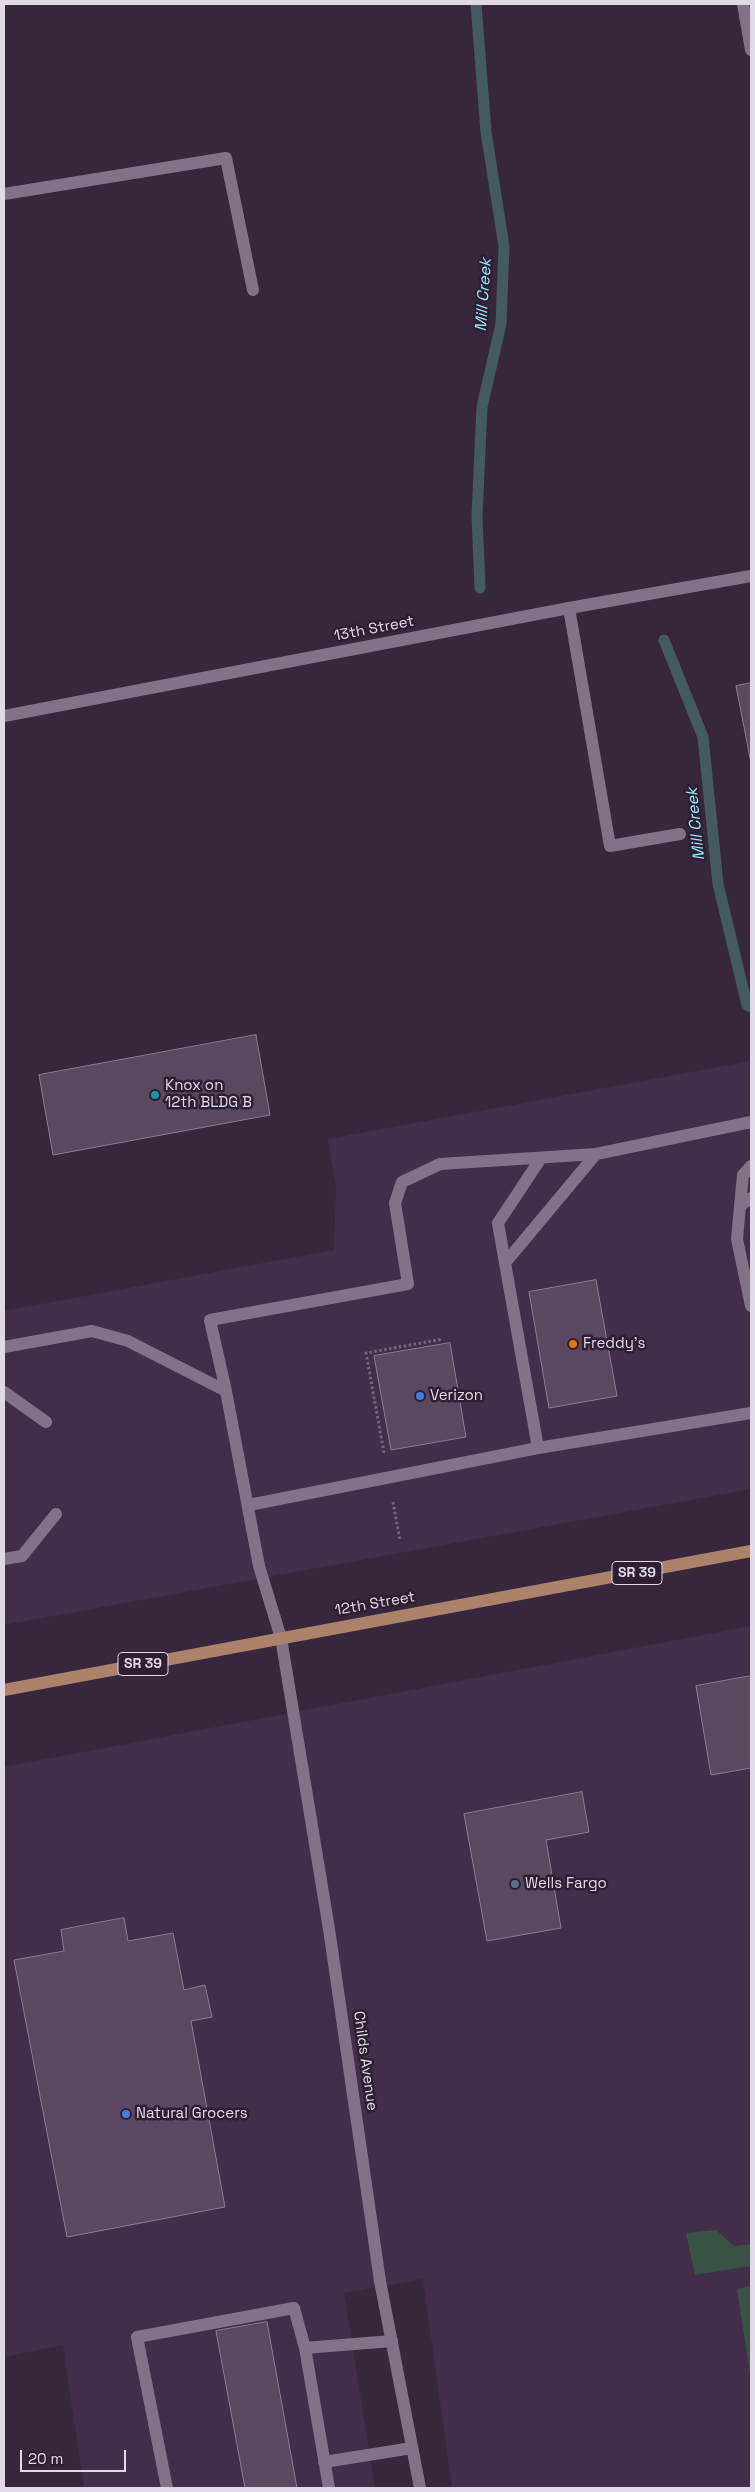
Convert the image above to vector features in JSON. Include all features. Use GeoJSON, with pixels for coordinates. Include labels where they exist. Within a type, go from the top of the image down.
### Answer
{"type":"FeatureCollection","features":[{"type":"Feature","properties":{"kind":"main road","name":"12th Street"},"geometry":{"type":"LineString","coordinates":[[4,1690],[751,1552]]}},
{"type":"Feature","properties":{"kind":"street"},"geometry":{"type":"LineString","coordinates":[[742,4],[751,50]]}},
{"type":"Feature","properties":{"kind":"street"},"geometry":{"type":"LineString","coordinates":[[4,194],[226,158],[254,290]]}},
{"type":"Feature","properties":{"kind":"street","name":"13th Street"},"geometry":{"type":"LineString","coordinates":[[4,716],[569,608],[751,576]]}},
{"type":"Feature","properties":{"kind":"street"},"geometry":{"type":"LineString","coordinates":[[569,608],[610,846],[680,834]]}},
{"type":"Feature","properties":{"kind":"street"},"geometry":{"type":"LineString","coordinates":[[538,1448],[498,1223],[541,1158],[596,1154],[751,1122]]}},
{"type":"Feature","properties":{"kind":"street"},"geometry":{"type":"LineString","coordinates":[[505,1263],[596,1154]]}},
{"type":"Feature","properties":{"kind":"street","name":"Childs Avenue"},"geometry":{"type":"LineString","coordinates":[[420,2488],[380,2281],[329,1929],[281,1638],[259,1566],[249,1505],[210,1320],[408,1284],[395,1203],[402,1182],[440,1164],[541,1158]]}},
{"type":"Feature","properties":{"kind":"street"},"geometry":{"type":"LineString","coordinates":[[751,1166],[743,1175],[738,1239],[751,1306]]}},
{"type":"Feature","properties":{"kind":"street"},"geometry":{"type":"LineString","coordinates":[[740,1206],[751,1198]]}},
{"type":"Feature","properties":{"kind":"street"},"geometry":{"type":"LineString","coordinates":[[4,1347],[92,1331],[128,1341],[226,1391]]}},
{"type":"Feature","properties":{"kind":"street"},"geometry":{"type":"LineString","coordinates":[[4,1392],[46,1422]]}},
{"type":"Feature","properties":{"kind":"street"},"geometry":{"type":"LineString","coordinates":[[249,1505],[538,1448],[751,1413]]}},
{"type":"Feature","properties":{"kind":"street"},"geometry":{"type":"LineString","coordinates":[[4,1559],[22,1556],[56,1514]]}},
{"type":"Feature","properties":{"kind":"street"},"geometry":{"type":"LineString","coordinates":[[167,2488],[137,2337],[294,2308],[305,2348],[329,2488]]}},
{"type":"Feature","properties":{"kind":"street"},"geometry":{"type":"LineString","coordinates":[[305,2348],[392,2341]]}},
{"type":"Feature","properties":{"kind":"street"},"geometry":{"type":"LineString","coordinates":[[324,2462],[412,2448]]}},
{"type":"Feature","properties":{"kind":"path"},"geometry":{"type":"LineString","coordinates":[[384,1456],[366,1353],[443,1339]]}},
{"type":"Feature","properties":{"kind":"path"},"geometry":{"type":"LineString","coordinates":[[392,1498],[400,1540]]}},
{"type":"Feature","properties":{"kind":"shaded area"},"geometry":{"type":"Polygon","coordinates":[[[751,1061],[751,1489],[4,1625],[4,1311],[334,1250],[336,1188],[328,1139],[751,1061]]]}},
{"type":"Feature","properties":{"kind":"shaded area"},"geometry":{"type":"Polygon","coordinates":[[[751,1626],[751,2488],[452,2488],[423,2279],[344,2293],[375,2488],[84,2488],[63,2345],[4,2357],[4,1767],[751,1626]]]}},
{"type":"Feature","properties":{"kind":"green space"},"geometry":{"type":"Polygon","coordinates":[[[716,2230],[734,2246],[751,2244],[751,2266],[695,2275],[686,2233],[716,2230]]]}},
{"type":"Feature","properties":{"kind":"green space"},"geometry":{"type":"Polygon","coordinates":[[[751,2286],[751,2380],[737,2289],[751,2286]]]}},
{"type":"Feature","properties":{"kind":"building"},"geometry":{"type":"Polygon","coordinates":[[[751,683],[751,763],[736,686],[751,683]]]}},
{"type":"Feature","properties":{"kind":"building","name":"Knox on 12th BLDG B"},"geometry":{"type":"Polygon","coordinates":[[[256,1035],[270,1115],[53,1155],[39,1075],[256,1035]]]}},
{"type":"Feature","properties":{"kind":"building","name":"Freddy's"},"geometry":{"type":"Polygon","coordinates":[[[596,1280],[617,1396],[549,1408],[529,1292],[596,1280]]]}},
{"type":"Feature","properties":{"kind":"building","name":"Verizon"},"geometry":{"type":"Polygon","coordinates":[[[450,1343],[466,1437],[391,1450],[374,1356],[450,1343]]]}},
{"type":"Feature","properties":{"kind":"building"},"geometry":{"type":"Polygon","coordinates":[[[751,1676],[751,1768],[711,1775],[696,1686],[751,1676]]]}},
{"type":"Feature","properties":{"kind":"building","name":"Wells Fargo"},"geometry":{"type":"Polygon","coordinates":[[[582,1792],[589,1832],[546,1840],[561,1928],[487,1941],[464,1814],[582,1792]]]}},
{"type":"Feature","properties":{"kind":"building","name":"Natural Grocers"},"geometry":{"type":"Polygon","coordinates":[[[124,1918],[128,1941],[173,1933],[184,1990],[205,1985],[212,2017],[191,2021],[225,2207],[67,2237],[14,1960],[64,1951],[61,1930],[124,1918]]]}},
{"type":"Feature","properties":{"kind":"building"},"geometry":{"type":"Polygon","coordinates":[[[267,2322],[297,2488],[245,2488],[216,2331],[267,2322]]]}},
{"type":"Feature","properties":{"kind":"waterway","name":"Mill Creek"},"geometry":{"type":"LineString","coordinates":[[476,4],[486,132],[504,246],[501,324],[482,407],[477,516],[480,588]]}},
{"type":"Feature","properties":{"kind":"waterway","name":"Mill Creek"},"geometry":{"type":"LineString","coordinates":[[664,640],[703,737],[718,884],[747,1005],[751,1007]]}},
{"type":"Feature","properties":{"kind":"place","name":"Knox on 12th BLDG B"},"geometry":{"type":"Point","coordinates":[155,1095]}},
{"type":"Feature","properties":{"kind":"place","name":"Freddy's"},"geometry":{"type":"Point","coordinates":[573,1344]}},
{"type":"Feature","properties":{"kind":"place","name":"Verizon"},"geometry":{"type":"Point","coordinates":[420,1396]}},
{"type":"Feature","properties":{"kind":"place","name":"Wells Fargo"},"geometry":{"type":"Point","coordinates":[515,1884]}},
{"type":"Feature","properties":{"kind":"place","name":"Natural Grocers"},"geometry":{"type":"Point","coordinates":[126,2114]}}]}
